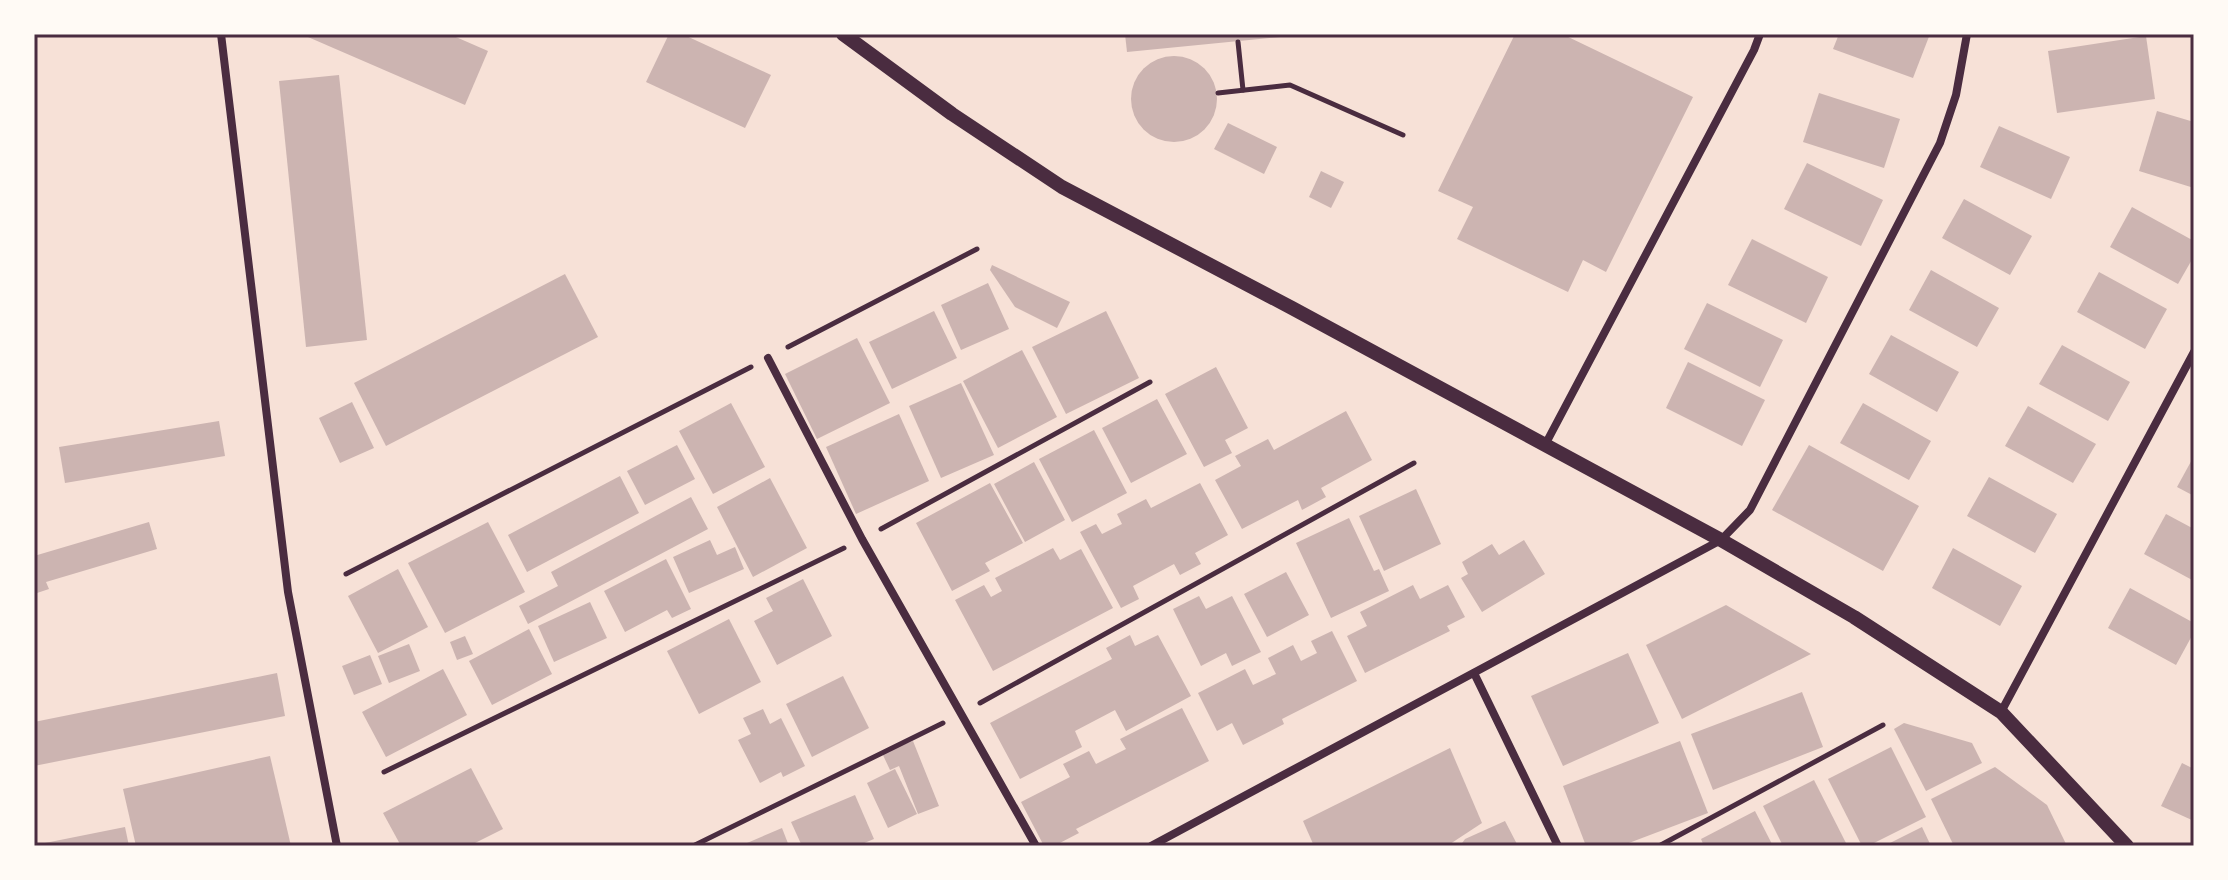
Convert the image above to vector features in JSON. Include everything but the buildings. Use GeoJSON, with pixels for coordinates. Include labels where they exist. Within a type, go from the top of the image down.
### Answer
{"type":"FeatureCollection","features":[{"type":"Feature","properties":{"kind":"street"},"geometry":{"type":"LineString","coordinates":[[221,34],[288,592],[337,846]]}},
{"type":"Feature","properties":{"kind":"street"},"geometry":{"type":"LineString","coordinates":[[843,34],[952,114],[1062,187],[1721,540],[1854,617],[2001,712],[2127,846]]}},
{"type":"Feature","properties":{"kind":"street"},"geometry":{"type":"LineString","coordinates":[[1545,445],[1760,34]]}},
{"type":"Feature","properties":{"kind":"street"},"geometry":{"type":"LineString","coordinates":[[1151,846],[1721,540],[1750,510],[1940,143],[1956,95],[1967,34]]}},
{"type":"Feature","properties":{"kind":"street"},"geometry":{"type":"LineString","coordinates":[[2001,712],[2194,352]]}},
{"type":"Feature","properties":{"kind":"street"},"geometry":{"type":"LineString","coordinates":[[768,358],[862,539],[1036,846]]}},
{"type":"Feature","properties":{"kind":"street"},"geometry":{"type":"LineString","coordinates":[[1474,673],[1558,846]]}},
{"type":"Feature","properties":{"kind":"path"},"geometry":{"type":"LineString","coordinates":[[1238,42],[1243,90]]}},
{"type":"Feature","properties":{"kind":"path"},"geometry":{"type":"LineString","coordinates":[[1218,93],[1290,85],[1403,135]]}},
{"type":"Feature","properties":{"kind":"path"},"geometry":{"type":"LineString","coordinates":[[346,574],[977,249]]}},
{"type":"Feature","properties":{"kind":"path"},"geometry":{"type":"LineString","coordinates":[[384,772],[862,539],[1150,382]]}},
{"type":"Feature","properties":{"kind":"path"},"geometry":{"type":"LineString","coordinates":[[693,846],[960,714],[1414,463]]}},
{"type":"Feature","properties":{"kind":"path"},"geometry":{"type":"LineString","coordinates":[[1659,846],[1883,725]]}}]}
